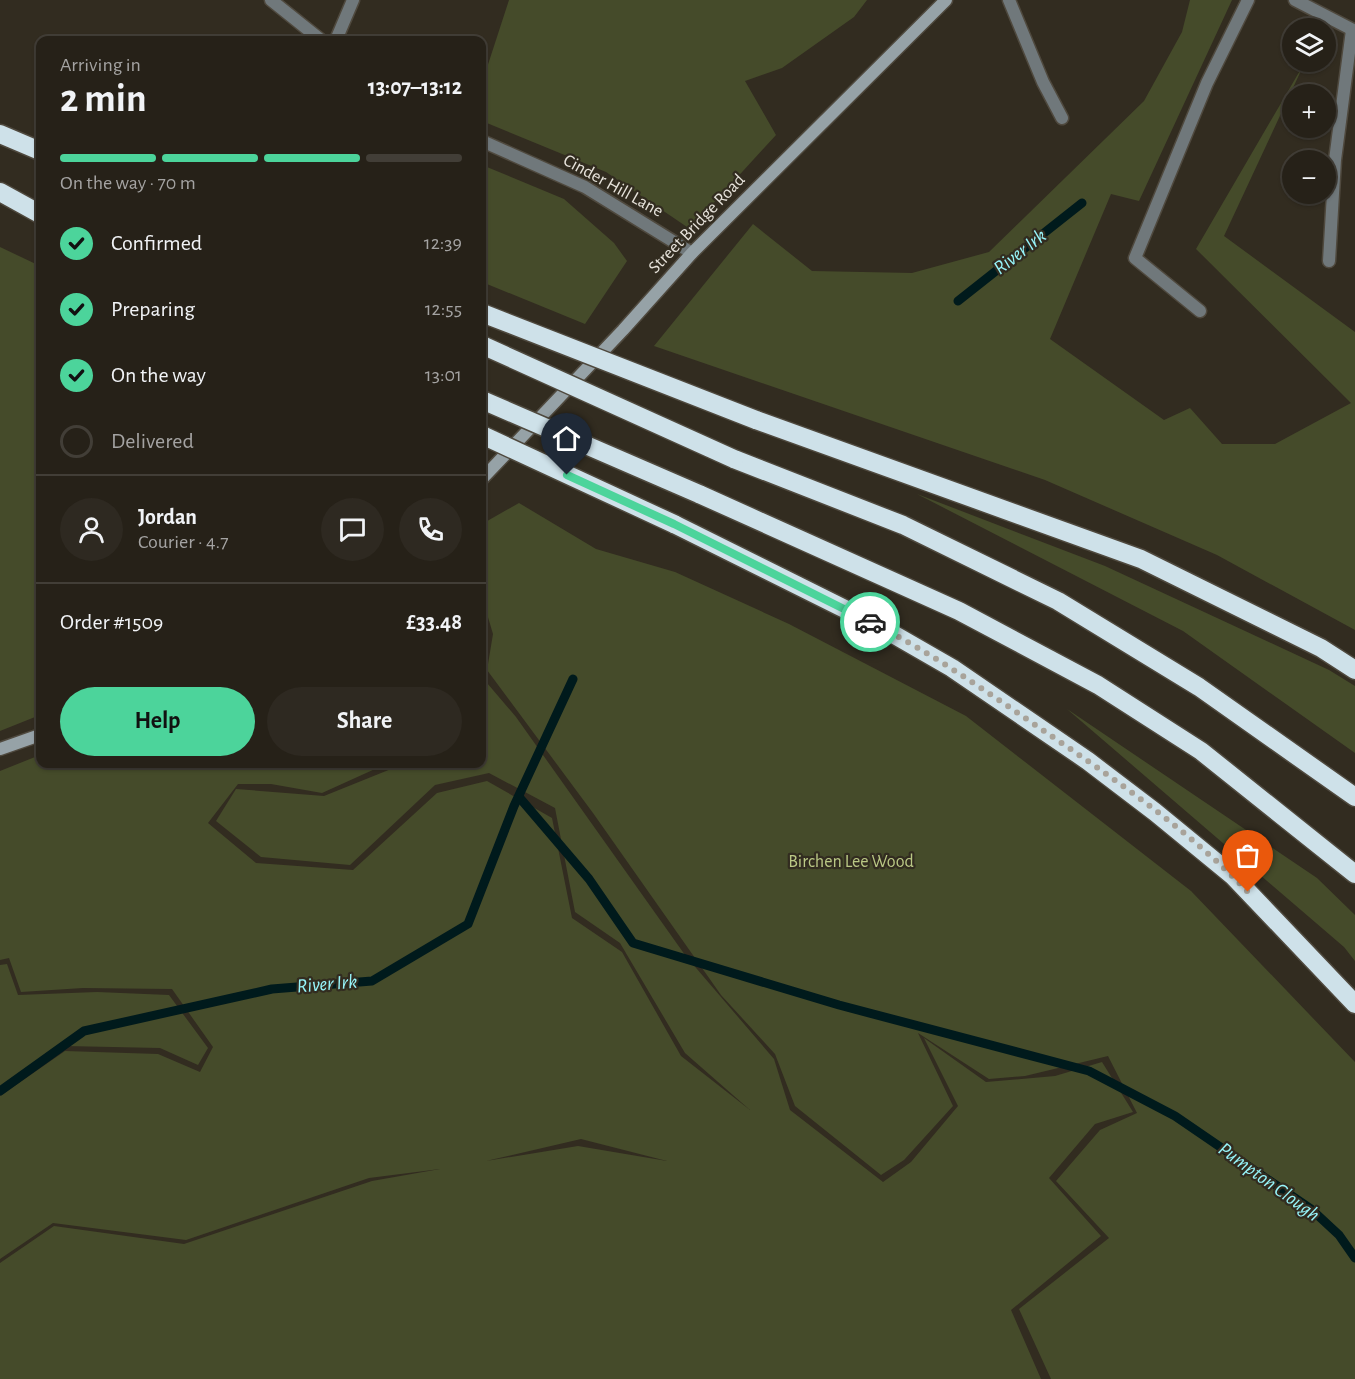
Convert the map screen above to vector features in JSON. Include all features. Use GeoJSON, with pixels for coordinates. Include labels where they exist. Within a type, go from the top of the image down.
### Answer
{"type":"FeatureCollection","features":[{"type":"Feature","properties":{"kind":"highway"},"geometry":{"type":"LineString","coordinates":[[0,134],[36,149]]}},
{"type":"Feature","properties":{"kind":"highway"},"geometry":{"type":"LineString","coordinates":[[0,190],[36,205]]}},
{"type":"Feature","properties":{"kind":"highway"},"geometry":{"type":"LineString","coordinates":[[0,190],[36,212]]}},
{"type":"Feature","properties":{"kind":"highway"},"geometry":{"type":"LineString","coordinates":[[486,315],[756,420],[1141,559],[1321,648],[1355,670]]}},
{"type":"Feature","properties":{"kind":"highway"},"geometry":{"type":"LineString","coordinates":[[486,347],[734,459],[903,525],[1058,601],[1199,687],[1355,797]]}},
{"type":"Feature","properties":{"kind":"highway"},"geometry":{"type":"LineString","coordinates":[[486,402],[699,494],[959,611],[1098,685],[1201,751],[1355,874]]}},
{"type":"Feature","properties":{"kind":"highway"},"geometry":{"type":"LineString","coordinates":[[486,437],[674,524],[879,626],[931,656],[1088,761],[1233,876],[1355,1004]]}},
{"type":"Feature","properties":{"kind":"main road","name":"Street Bridge Road"},"geometry":{"type":"LineString","coordinates":[[486,475],[623,330],[692,253],[946,0]]}},
{"type":"Feature","properties":{"kind":"main road"},"geometry":{"type":"LineString","coordinates":[[0,749],[36,736]]}},
{"type":"Feature","properties":{"kind":"street"},"geometry":{"type":"LineString","coordinates":[[271,0],[316,36]]}},
{"type":"Feature","properties":{"kind":"street"},"geometry":{"type":"LineString","coordinates":[[338,36],[353,0]]}},
{"type":"Feature","properties":{"kind":"street"},"geometry":{"type":"LineString","coordinates":[[1009,0],[1043,82],[1062,118]]}},
{"type":"Feature","properties":{"kind":"street"},"geometry":{"type":"LineString","coordinates":[[1200,311],[1136,258],[1208,83],[1248,0]]}},
{"type":"Feature","properties":{"kind":"street"},"geometry":{"type":"LineString","coordinates":[[1295,0],[1354,30],[1335,160],[1329,261]]}},
{"type":"Feature","properties":{"kind":"street","name":"Cinder Hill Lane"},"geometry":{"type":"LineString","coordinates":[[486,143],[585,187],[692,253]]}},
{"type":"Feature","properties":{"kind":"green space"},"geometry":{"type":"Polygon","coordinates":[[[509,0],[867,0],[854,17],[782,68],[745,81],[776,135],[690,229],[606,172],[486,123],[486,71],[509,0]]]}},
{"type":"Feature","properties":{"kind":"green space"},"geometry":{"type":"Polygon","coordinates":[[[1190,0],[1232,0],[1139,201],[1111,194],[1050,339],[1164,420],[1190,408],[1222,444],[1275,444],[1351,403],[1196,249],[1282,101],[1282,111],[1224,236],[1355,332],[1355,630],[1217,555],[1045,480],[654,346],[753,224],[812,271],[912,273],[989,252],[1144,101],[1182,32],[1190,0]]]}},
{"type":"Feature","properties":{"kind":"green space"},"geometry":{"type":"Polygon","coordinates":[[[1299,72],[1295,84],[1292,84],[1299,72]]]}},
{"type":"Feature","properties":{"kind":"green space"},"geometry":{"type":"Polygon","coordinates":[[[486,167],[564,199],[614,243],[627,261],[585,324],[486,284],[486,167]]]}},
{"type":"Feature","properties":{"kind":"green space"},"geometry":{"type":"Polygon","coordinates":[[[0,247],[36,264],[36,717],[0,731],[0,247]]]}},
{"type":"Feature","properties":{"kind":"green space"},"geometry":{"type":"Polygon","coordinates":[[[917,494],[1105,566],[1329,670],[1355,686],[1355,753],[1183,631],[917,494]]]}},
{"type":"Feature","properties":{"kind":"green space","name":"Birchen Lee Wood"},"geometry":{"type":"Polygon","coordinates":[[[519,503],[596,549],[675,572],[789,624],[966,716],[1191,891],[1355,1062],[1355,1379],[1051,1379],[1019,1309],[1109,1238],[1056,1181],[1100,1130],[1137,1113],[1108,1056],[1025,1076],[989,1079],[918,1033],[953,1106],[904,1160],[881,1175],[795,1106],[775,1054],[721,995],[593,813],[487,670],[493,634],[486,610],[486,522],[519,503]]]}},
{"type":"Feature","properties":{"kind":"green space"},"geometry":{"type":"Polygon","coordinates":[[[486,678],[487,683],[516,717],[685,955],[774,1059],[790,1110],[883,1182],[911,1162],[958,1106],[924,1038],[986,1082],[1055,1076],[1102,1062],[1133,1112],[1095,1124],[1049,1178],[1101,1236],[1011,1310],[1041,1379],[0,1379],[0,1263],[54,1226],[184,1244],[372,1181],[440,1169],[369,1178],[186,1240],[53,1223],[0,1259],[0,1096],[65,1051],[158,1054],[200,1072],[213,1047],[172,989],[83,988],[21,992],[9,958],[0,960],[0,771],[36,757],[36,768],[377,768],[322,793],[271,784],[238,784],[208,823],[256,863],[353,870],[437,793],[487,781],[552,818],[572,918],[622,952],[681,1056],[750,1110],[685,1053],[620,943],[575,912],[555,808],[489,773],[435,785],[350,865],[261,857],[216,821],[236,789],[324,796],[391,769],[486,768],[486,678]],[[581,1139],[486,1161],[578,1146],[667,1161],[581,1139]]]}},
{"type":"Feature","properties":{"kind":"green space"},"geometry":{"type":"Polygon","coordinates":[[[1067,709],[1317,878],[1355,915],[1355,961],[1344,947],[1067,709]]]}},
{"type":"Feature","properties":{"kind":"green space"},"geometry":{"type":"Polygon","coordinates":[[[7,964],[18,995],[97,992],[169,995],[208,1048],[198,1065],[160,1048],[65,1046],[0,1091],[0,965],[7,964]]]}},
{"type":"Feature","properties":{"kind":"waterway","name":"River Irk"},"geometry":{"type":"LineString","coordinates":[[958,301],[1082,203]]}},
{"type":"Feature","properties":{"kind":"waterway","name":"River Irk"},"geometry":{"type":"LineString","coordinates":[[0,1091],[84,1031],[272,989],[372,981],[468,924],[514,806],[573,679]]}},
{"type":"Feature","properties":{"kind":"waterway","name":"Pumpton Clough"},"geometry":{"type":"LineString","coordinates":[[519,797],[589,879],[633,943],[839,1005],[1089,1071],[1175,1116],[1311,1209],[1339,1235],[1355,1258]]}},
{"type":"Feature","properties":{"kind":"way so far"},"geometry":{"type":"LineString","coordinates":[[870,622],[952,668],[1088,761],[1155,812],[1233,876],[1248,892]]}},
{"type":"Feature","properties":{"kind":"route"},"geometry":{"type":"LineString","coordinates":[[567,475],[674,524],[870,622]]}}]}
